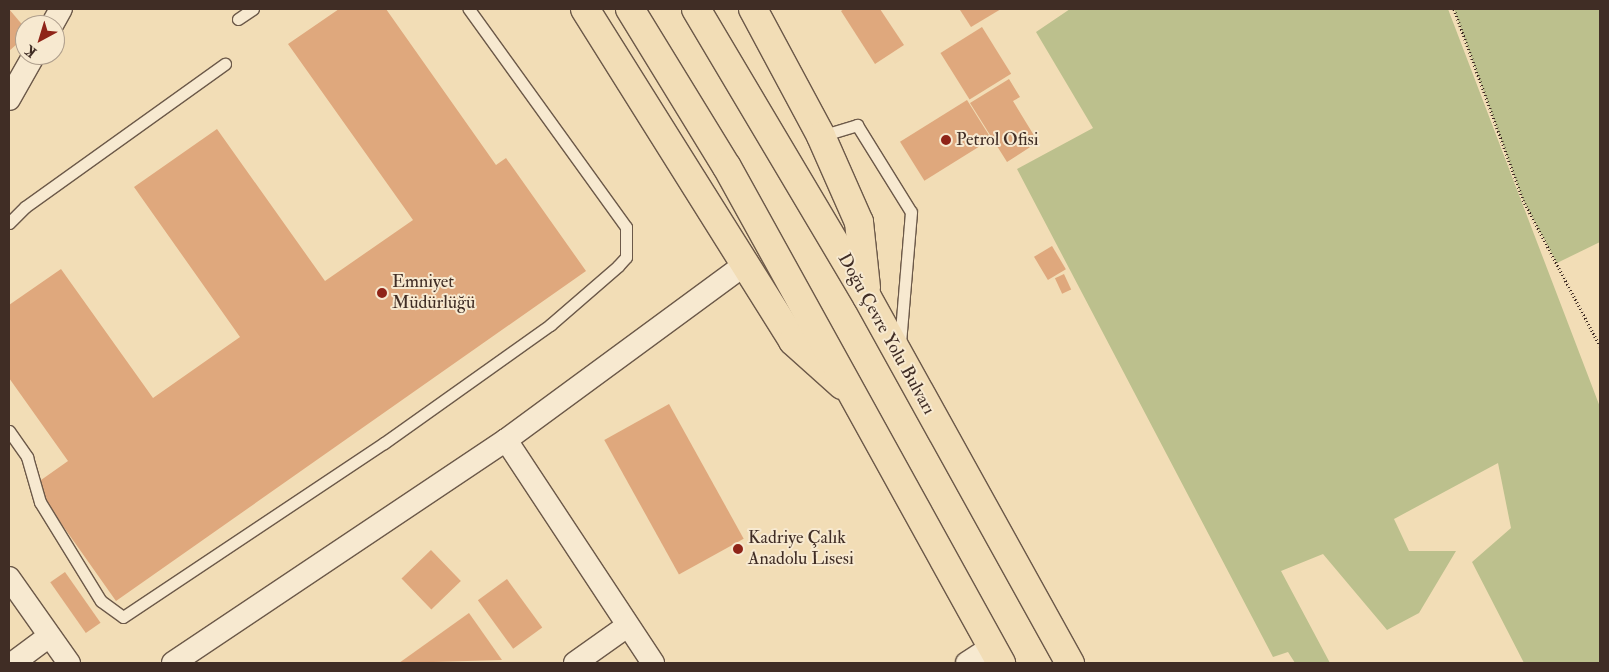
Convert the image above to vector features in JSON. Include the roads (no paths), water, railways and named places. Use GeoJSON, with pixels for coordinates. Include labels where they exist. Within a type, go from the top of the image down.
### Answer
{"type":"FeatureCollection","features":[{"type":"Feature","properties":{"kind":"highway"},"geometry":{"type":"LineString","coordinates":[[585,9],[743,266],[793,341],[820,370],[851,392]]}},
{"type":"Feature","properties":{"kind":"highway"},"geometry":{"type":"LineString","coordinates":[[630,9],[727,167],[997,655]]}},
{"type":"Feature","properties":{"kind":"highway","name":"Doğu Çevre Yolu Bulvarı"},"geometry":{"type":"LineString","coordinates":[[696,9],[867,297],[898,358],[1070,663]]}},
{"type":"Feature","properties":{"kind":"highway"},"geometry":{"type":"LineString","coordinates":[[753,9],[821,136],[859,222],[867,297]]}},
{"type":"Feature","properties":{"kind":"street"},"geometry":{"type":"LineString","coordinates":[[9,99],[28,65]]}},
{"type":"Feature","properties":{"kind":"street"},"geometry":{"type":"LineString","coordinates":[[173,663],[506,440],[743,266]]}},
{"type":"Feature","properties":{"kind":"street"},"geometry":{"type":"LineString","coordinates":[[506,440],[653,663]]}},
{"type":"Feature","properties":{"kind":"street"},"geometry":{"type":"LineString","coordinates":[[9,578],[48,637],[69,663]]}},
{"type":"Feature","properties":{"kind":"street"},"geometry":{"type":"LineString","coordinates":[[574,663],[627,626]]}},
{"type":"Feature","properties":{"kind":"street"},"geometry":{"type":"LineString","coordinates":[[13,663],[48,637]]}},
{"type":"Feature","properties":{"kind":"street"},"geometry":{"type":"LineString","coordinates":[[967,663],[997,655]]}},
{"type":"Feature","properties":{"kind":"lane"},"geometry":{"type":"LineString","coordinates":[[238,19],[253,9]]}},
{"type":"Feature","properties":{"kind":"lane"},"geometry":{"type":"LineString","coordinates":[[9,431],[27,457],[40,502],[101,601],[124,617],[384,443],[550,325],[618,266],[626,257],[626,227],[469,9]]}},
{"type":"Feature","properties":{"kind":"lane"},"geometry":{"type":"LineString","coordinates":[[9,224],[25,207],[225,64]]}},
{"type":"Feature","properties":{"kind":"lane"},"geometry":{"type":"LineString","coordinates":[[821,136],[857,125],[911,212],[898,358]]}},
{"type":"Feature","properties":{"kind":"place","name":"Petrol Ofisi"},"geometry":{"type":"Point","coordinates":[946,140]}},
{"type":"Feature","properties":{"kind":"place","name":"Emniyet Müdürlüğü"},"geometry":{"type":"Point","coordinates":[382,293]}},
{"type":"Feature","properties":{"kind":"place","name":"Kadriye Çalık Anadolu Lisesi"},"geometry":{"type":"Point","coordinates":[738,549]}}]}
